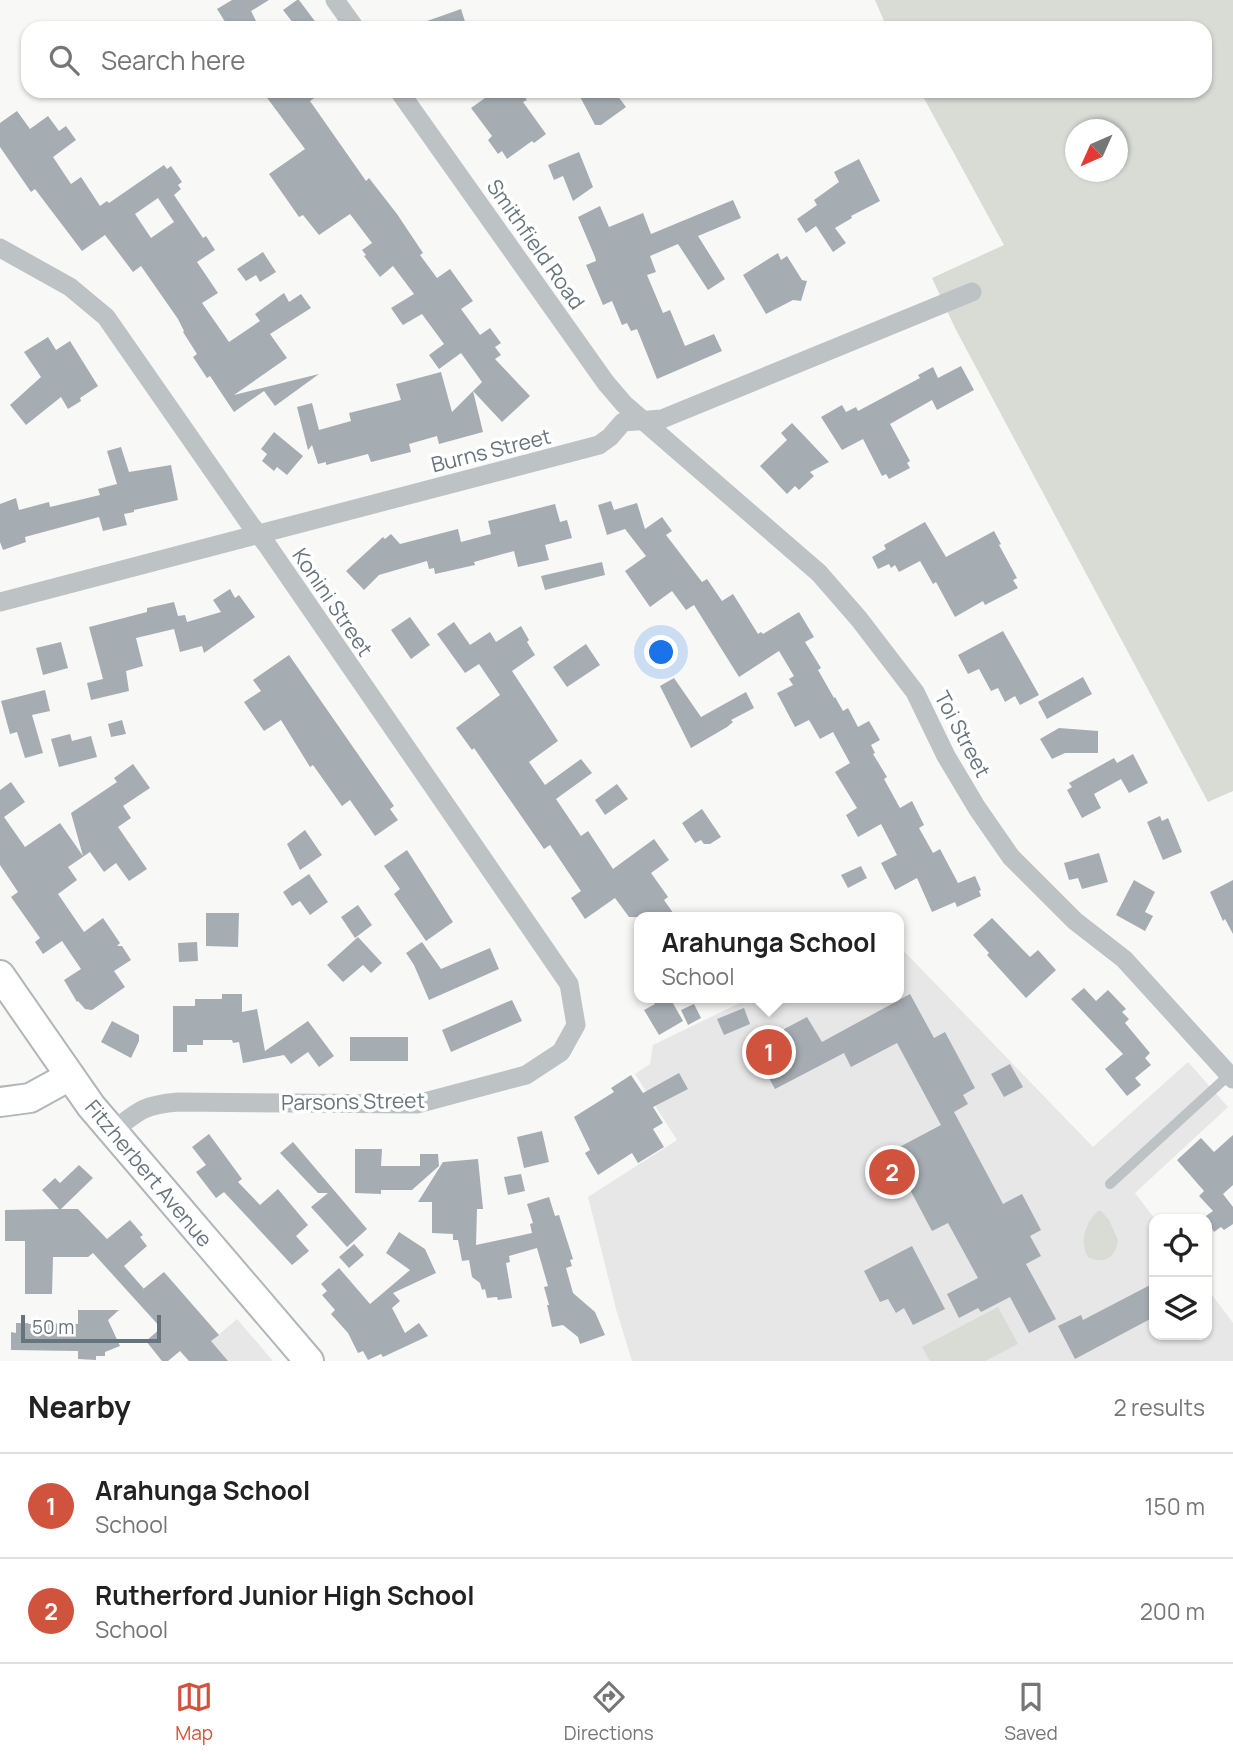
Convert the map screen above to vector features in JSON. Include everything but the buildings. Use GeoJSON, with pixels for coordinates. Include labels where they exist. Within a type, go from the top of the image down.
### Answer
{"type":"FeatureCollection","features":[{"type":"Feature","properties":{"kind":"main road","name":"Fitzherbert Avenue"},"geometry":{"type":"LineString","coordinates":[[0,975],[91,1106],[309,1361]]}},
{"type":"Feature","properties":{"kind":"main road"},"geometry":{"type":"LineString","coordinates":[[0,1102],[30,1098],[70,1076]]}},
{"type":"Feature","properties":{"kind":"street"},"geometry":{"type":"LineString","coordinates":[[335,0],[350,21]]}},
{"type":"Feature","properties":{"kind":"street","name":"Smithfield Road"},"geometry":{"type":"LineString","coordinates":[[404,98],[606,383],[641,420]]}},
{"type":"Feature","properties":{"kind":"street","name":"Konini Street"},"geometry":{"type":"LineString","coordinates":[[0,248],[70,287],[106,317],[569,984],[576,1025]]}},
{"type":"Feature","properties":{"kind":"street","name":"Burns Street"},"geometry":{"type":"LineString","coordinates":[[0,602],[599,445],[623,422],[662,419],[972,292]]}},
{"type":"Feature","properties":{"kind":"street","name":"Toi Street"},"geometry":{"type":"LineString","coordinates":[[641,420],[819,573],[859,619],[915,692],[946,756],[1011,857],[1075,921],[1124,958],[1231,1077]]}},
{"type":"Feature","properties":{"kind":"street","name":"Parsons Street"},"geometry":{"type":"LineString","coordinates":[[113,1131],[141,1109],[167,1103],[418,1104],[526,1075],[561,1052],[576,1025]]}},
{"type":"Feature","properties":{"kind":"lane"},"geometry":{"type":"LineString","coordinates":[[1110,1184],[1231,1077]]}},
{"type":"Feature","properties":{"kind":"shaded area"},"geometry":{"type":"Polygon","coordinates":[[[875,0],[1233,0],[1233,791],[1208,802],[955,328],[932,278],[1004,245],[924,98],[1212,98],[1212,21],[884,21],[875,0]]]}},
{"type":"Feature","properties":{"kind":"shaded area"},"geometry":{"type":"Polygon","coordinates":[[[904,951],[1093,1147],[1188,1062],[1228,1107],[1135,1193],[1151,1214],[1149,1214],[1149,1340],[1212,1340],[1212,1295],[1233,1323],[1233,1361],[632,1361],[588,1197],[677,1140],[635,1074],[650,1064],[653,1045],[740,1003],[904,1003],[904,951]]]}},
{"type":"Feature","properties":{"kind":"shaded area"},"geometry":{"type":"Polygon","coordinates":[[[1098,1211],[1109,1220],[1118,1240],[1115,1251],[1104,1260],[1088,1257],[1084,1245],[1087,1227],[1098,1211]]]}},
{"type":"Feature","properties":{"kind":"shaded area"},"geometry":{"type":"Polygon","coordinates":[[[998,1307],[1018,1344],[985,1361],[930,1361],[922,1347],[998,1307]]]}},
{"type":"Feature","properties":{"kind":"shaded area"},"geometry":{"type":"Polygon","coordinates":[[[237,1319],[273,1361],[188,1361],[237,1319]]]}},
{"type":"Feature","properties":{"kind":"place","name":"Arahunga School"},"geometry":{"type":"Point","coordinates":[769,1052]}},
{"type":"Feature","properties":{"kind":"place","name":"Rutherford Junior High School"},"geometry":{"type":"Point","coordinates":[892,1172]}}]}
